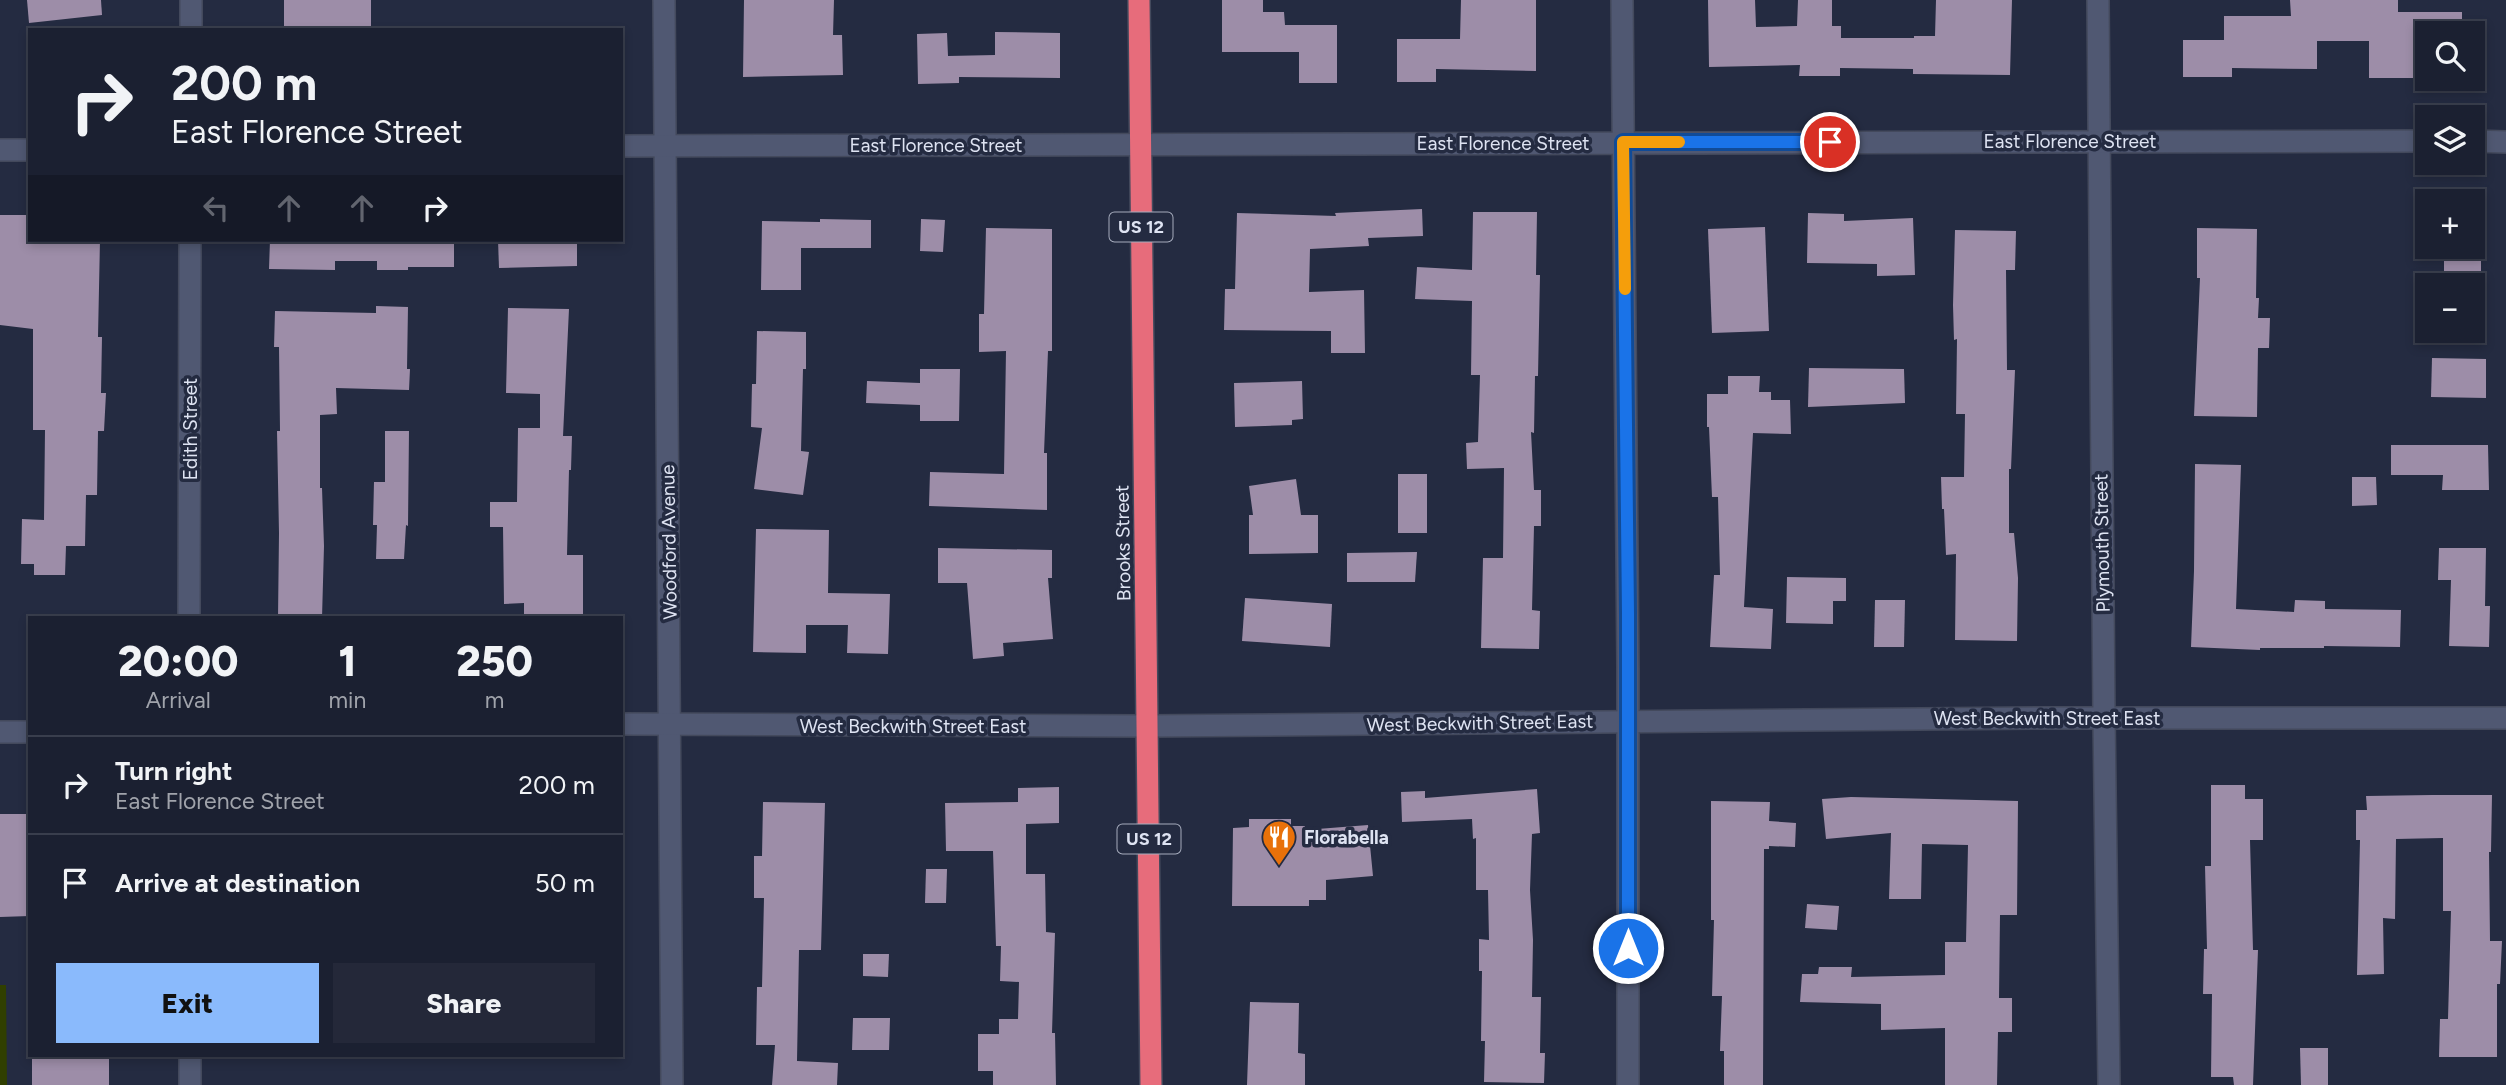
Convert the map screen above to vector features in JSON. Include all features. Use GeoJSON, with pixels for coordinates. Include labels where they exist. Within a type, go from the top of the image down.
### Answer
{"type":"FeatureCollection","features":[{"type":"Feature","properties":{"kind":"highway","name":"Brooks Street"},"geometry":{"type":"LineString","coordinates":[[1139,0],[1151,1085]]}},
{"type":"Feature","properties":{"kind":"street"},"geometry":{"type":"LineString","coordinates":[[191,0],[191,28]]}},
{"type":"Feature","properties":{"kind":"street","name":"Woodford Avenue"},"geometry":{"type":"LineString","coordinates":[[664,0],[672,1085]]}},
{"type":"Feature","properties":{"kind":"street"},"geometry":{"type":"LineString","coordinates":[[1622,0],[1629,721],[1628,1085]]}},
{"type":"Feature","properties":{"kind":"street","name":"Plymouth Street"},"geometry":{"type":"LineString","coordinates":[[2098,0],[2109,1085]]}},
{"type":"Feature","properties":{"kind":"street","name":"East Florence Street"},"geometry":{"type":"LineString","coordinates":[[623,146],[2415,141]]}},
{"type":"Feature","properties":{"kind":"street"},"geometry":{"type":"LineString","coordinates":[[2485,141],[2506,142]]}},
{"type":"Feature","properties":{"kind":"street"},"geometry":{"type":"LineString","coordinates":[[0,150],[28,150]]}},
{"type":"Feature","properties":{"kind":"street","name":"Edith Street"},"geometry":{"type":"LineString","coordinates":[[189,616],[190,242]]}},
{"type":"Feature","properties":{"kind":"street","name":"West Beckwith Street East"},"geometry":{"type":"LineString","coordinates":[[623,724],[1148,726],[2104,718],[2506,718]]}},
{"type":"Feature","properties":{"kind":"street"},"geometry":{"type":"LineString","coordinates":[[0,732],[28,732]]}},
{"type":"Feature","properties":{"kind":"street"},"geometry":{"type":"LineString","coordinates":[[190,1057],[190,1085]]}},
{"type":"Feature","properties":{"kind":"green space"},"geometry":{"type":"Polygon","coordinates":[[[0,985],[6,985],[7,1085],[0,1085],[0,985]]]}},
{"type":"Feature","properties":{"kind":"building"},"geometry":{"type":"Polygon","coordinates":[[[27,0],[101,0],[102,15],[29,23],[27,0]]]}},
{"type":"Feature","properties":{"kind":"building"},"geometry":{"type":"Polygon","coordinates":[[[284,0],[371,0],[371,28],[284,28],[284,0]]]}},
{"type":"Feature","properties":{"kind":"building"},"geometry":{"type":"Polygon","coordinates":[[[744,0],[834,0],[833,35],[842,35],[843,75],[743,77],[744,0]]]}},
{"type":"Feature","properties":{"kind":"building"},"geometry":{"type":"Polygon","coordinates":[[[1222,0],[1263,0],[1263,12],[1284,12],[1285,25],[1337,25],[1337,83],[1299,83],[1299,52],[1222,52],[1222,0]]]}},
{"type":"Feature","properties":{"kind":"building"},"geometry":{"type":"Polygon","coordinates":[[[1461,0],[1536,0],[1536,71],[1436,69],[1436,82],[1397,82],[1397,39],[1460,39],[1461,0]]]}},
{"type":"Feature","properties":{"kind":"building"},"geometry":{"type":"Polygon","coordinates":[[[1708,0],[1755,0],[1756,27],[1797,26],[1798,0],[1832,0],[1832,26],[1841,26],[1841,38],[1914,38],[1935,36],[1936,0],[2012,0],[2010,75],[1913,74],[1913,69],[1840,68],[1840,76],[1799,76],[1800,65],[1709,67],[1708,0]]]}},
{"type":"Feature","properties":{"kind":"building"},"geometry":{"type":"Polygon","coordinates":[[[2290,0],[2398,0],[2398,12],[2462,12],[2462,21],[2415,21],[2415,78],[2369,78],[2369,41],[2317,41],[2317,69],[2232,68],[2232,77],[2183,77],[2183,40],[2224,40],[2224,16],[2291,16],[2290,0]]]}},
{"type":"Feature","properties":{"kind":"building"},"geometry":{"type":"Polygon","coordinates":[[[995,32],[1060,33],[1060,78],[959,77],[959,83],[918,84],[917,34],[947,33],[948,56],[995,55],[995,32]]]}},
{"type":"Feature","properties":{"kind":"building"},"geometry":{"type":"Polygon","coordinates":[[[1422,209],[1423,236],[1368,238],[1369,246],[1310,249],[1309,292],[1364,290],[1365,353],[1331,353],[1331,331],[1224,330],[1225,289],[1235,289],[1237,213],[1336,216],[1335,213],[1422,209]]]}},
{"type":"Feature","properties":{"kind":"building"},"geometry":{"type":"Polygon","coordinates":[[[1473,212],[1537,212],[1536,275],[1540,275],[1538,376],[1535,376],[1534,433],[1531,432],[1534,490],[1541,490],[1541,526],[1534,526],[1532,610],[1540,611],[1539,649],[1481,648],[1483,558],[1503,558],[1504,468],[1467,469],[1466,443],[1478,442],[1480,375],[1471,375],[1472,301],[1415,299],[1417,267],[1472,270],[1473,212]]]}},
{"type":"Feature","properties":{"kind":"building"},"geometry":{"type":"Polygon","coordinates":[[[1808,213],[1844,214],[1844,221],[1913,218],[1915,275],[1877,276],[1877,264],[1807,263],[1808,213]]]}},
{"type":"Feature","properties":{"kind":"building"},"geometry":{"type":"Polygon","coordinates":[[[0,215],[28,215],[28,242],[100,242],[98,337],[102,337],[101,393],[106,393],[104,431],[98,431],[97,495],[86,495],[85,546],[66,546],[65,575],[34,575],[34,564],[21,564],[22,519],[44,520],[45,430],[33,430],[33,329],[0,325],[0,215]]]}},
{"type":"Feature","properties":{"kind":"building"},"geometry":{"type":"Polygon","coordinates":[[[820,219],[871,220],[871,248],[801,248],[801,290],[761,290],[762,221],[820,222],[820,219]]]}},
{"type":"Feature","properties":{"kind":"building"},"geometry":{"type":"Polygon","coordinates":[[[921,219],[945,220],[943,252],[920,251],[921,219]]]}},
{"type":"Feature","properties":{"kind":"building"},"geometry":{"type":"Polygon","coordinates":[[[1765,227],[1769,331],[1712,333],[1708,229],[1765,227]]]}},
{"type":"Feature","properties":{"kind":"building"},"geometry":{"type":"Polygon","coordinates":[[[986,228],[1052,229],[1052,351],[1048,351],[1044,453],[1047,453],[1047,510],[929,506],[930,472],[1004,474],[1006,351],[979,352],[979,314],[984,314],[986,228]]]}},
{"type":"Feature","properties":{"kind":"building"},"geometry":{"type":"Polygon","coordinates":[[[2197,228],[2257,229],[2258,318],[2270,318],[2269,348],[2258,348],[2257,417],[2194,416],[2200,278],[2197,278],[2197,228]]]}},
{"type":"Feature","properties":{"kind":"building"},"geometry":{"type":"Polygon","coordinates":[[[1955,230],[2016,231],[2015,270],[2006,270],[2007,370],[2015,370],[2009,469],[2009,533],[2014,533],[2018,578],[2017,641],[1955,640],[1956,554],[1946,555],[1941,477],[1964,477],[1965,414],[1956,414],[1957,339],[1954,340],[1953,305],[1955,230]]]}},
{"type":"Feature","properties":{"kind":"building"},"geometry":{"type":"Polygon","coordinates":[[[270,242],[454,242],[454,267],[377,270],[377,261],[335,261],[335,270],[269,269],[270,242]]]}},
{"type":"Feature","properties":{"kind":"building"},"geometry":{"type":"Polygon","coordinates":[[[498,242],[577,242],[577,266],[499,268],[498,242]]]}},
{"type":"Feature","properties":{"kind":"building"},"geometry":{"type":"Polygon","coordinates":[[[2444,259],[2481,259],[2481,271],[2444,271],[2444,259]]]}},
{"type":"Feature","properties":{"kind":"building"},"geometry":{"type":"Polygon","coordinates":[[[376,306],[408,307],[409,390],[336,388],[337,414],[320,415],[320,488],[324,546],[322,616],[278,616],[277,431],[280,431],[279,347],[274,347],[275,311],[376,313],[376,306]]]}},
{"type":"Feature","properties":{"kind":"building"},"geometry":{"type":"Polygon","coordinates":[[[508,308],[569,309],[563,436],[572,436],[567,555],[583,555],[583,616],[524,616],[524,603],[504,604],[503,527],[490,527],[490,502],[517,502],[518,428],[540,428],[540,394],[506,393],[508,308]]]}},
{"type":"Feature","properties":{"kind":"building"},"geometry":{"type":"Polygon","coordinates":[[[757,331],[806,332],[801,451],[809,452],[803,495],[754,489],[762,428],[751,427],[752,384],[756,384],[757,331]]]}},
{"type":"Feature","properties":{"kind":"building"},"geometry":{"type":"Polygon","coordinates":[[[2432,358],[2486,359],[2486,398],[2431,397],[2432,358]]]}},
{"type":"Feature","properties":{"kind":"building"},"geometry":{"type":"Polygon","coordinates":[[[1809,368],[1904,369],[1905,403],[1808,407],[1809,368]]]}},
{"type":"Feature","properties":{"kind":"building"},"geometry":{"type":"Polygon","coordinates":[[[920,369],[960,369],[959,421],[920,421],[920,405],[866,403],[867,381],[920,383],[920,369]]]}},
{"type":"Feature","properties":{"kind":"building"},"geometry":{"type":"Polygon","coordinates":[[[1728,376],[1760,376],[1759,392],[1771,392],[1771,400],[1790,400],[1791,434],[1753,433],[1744,607],[1773,609],[1771,649],[1710,647],[1714,575],[1720,575],[1718,497],[1712,497],[1707,394],[1728,394],[1728,376]]]}},
{"type":"Feature","properties":{"kind":"building"},"geometry":{"type":"Polygon","coordinates":[[[1302,381],[1303,419],[1292,420],[1292,425],[1235,427],[1234,383],[1302,381]]]}},
{"type":"Feature","properties":{"kind":"building"},"geometry":{"type":"Polygon","coordinates":[[[385,431],[409,431],[408,526],[406,525],[404,559],[376,559],[377,525],[373,525],[374,482],[385,482],[385,431]]]}},
{"type":"Feature","properties":{"kind":"building"},"geometry":{"type":"Polygon","coordinates":[[[2391,445],[2488,445],[2489,490],[2442,490],[2443,475],[2391,475],[2391,445]]]}},
{"type":"Feature","properties":{"kind":"building"},"geometry":{"type":"Polygon","coordinates":[[[2195,464],[2241,465],[2236,609],[2294,612],[2295,600],[2325,601],[2325,609],[2401,610],[2400,647],[2324,646],[2260,650],[2191,647],[2195,464]]]}},
{"type":"Feature","properties":{"kind":"building"},"geometry":{"type":"Polygon","coordinates":[[[1398,474],[1427,474],[1427,533],[1398,533],[1398,474]]]}},
{"type":"Feature","properties":{"kind":"building"},"geometry":{"type":"Polygon","coordinates":[[[2352,477],[2376,477],[2377,505],[2352,506],[2352,477]]]}},
{"type":"Feature","properties":{"kind":"building"},"geometry":{"type":"Polygon","coordinates":[[[1296,479],[1301,515],[1318,515],[1318,553],[1249,554],[1249,515],[1253,515],[1249,486],[1296,479]]]}},
{"type":"Feature","properties":{"kind":"building"},"geometry":{"type":"Polygon","coordinates":[[[756,529],[829,530],[828,593],[890,594],[888,654],[847,653],[848,625],[806,625],[806,653],[753,652],[756,529]]]}},
{"type":"Feature","properties":{"kind":"building"},"geometry":{"type":"Polygon","coordinates":[[[938,548],[1052,550],[1052,578],[1048,578],[1053,639],[1003,643],[1004,656],[973,659],[967,583],[938,583],[938,548]]]}},
{"type":"Feature","properties":{"kind":"building"},"geometry":{"type":"Polygon","coordinates":[[[2439,548],[2486,548],[2485,606],[2490,606],[2489,647],[2449,646],[2451,580],[2438,580],[2439,548]]]}},
{"type":"Feature","properties":{"kind":"building"},"geometry":{"type":"Polygon","coordinates":[[[1417,552],[1415,582],[1347,582],[1347,553],[1417,552]]]}},
{"type":"Feature","properties":{"kind":"building"},"geometry":{"type":"Polygon","coordinates":[[[1787,577],[1846,578],[1846,601],[1833,601],[1833,624],[1786,623],[1787,577]]]}},
{"type":"Feature","properties":{"kind":"building"},"geometry":{"type":"Polygon","coordinates":[[[1245,598],[1332,604],[1330,647],[1242,641],[1245,598]]]}},
{"type":"Feature","properties":{"kind":"building"},"geometry":{"type":"Polygon","coordinates":[[[1875,600],[1905,600],[1904,647],[1874,647],[1875,600]]]}},
{"type":"Feature","properties":{"kind":"building"},"geometry":{"type":"Polygon","coordinates":[[[2211,785],[2245,785],[2245,799],[2263,799],[2263,840],[2250,840],[2253,950],[2258,950],[2253,1085],[2234,1085],[2233,1077],[2211,1077],[2212,994],[2203,994],[2204,949],[2207,949],[2205,866],[2211,866],[2211,785]]]}},
{"type":"Feature","properties":{"kind":"building"},"geometry":{"type":"Polygon","coordinates":[[[1059,787],[1059,823],[1026,824],[1026,874],[1045,874],[1046,932],[1055,933],[1052,1033],[1055,1033],[1056,1085],[993,1085],[993,1071],[978,1071],[978,1034],[999,1034],[999,1019],[1018,1019],[1019,982],[1000,981],[1001,946],[996,946],[993,851],[946,851],[945,803],[1018,802],[1018,788],[1059,787]]]}},
{"type":"Feature","properties":{"kind":"building"},"geometry":{"type":"Polygon","coordinates":[[[1537,789],[1540,833],[1532,834],[1530,890],[1532,997],[1541,997],[1540,1053],[1545,1053],[1544,1083],[1484,1082],[1485,1041],[1481,1041],[1482,971],[1479,971],[1479,939],[1489,940],[1488,890],[1476,890],[1476,838],[1473,839],[1472,819],[1402,822],[1401,792],[1425,791],[1425,798],[1537,789]]]}},
{"type":"Feature","properties":{"kind":"building"},"geometry":{"type":"Polygon","coordinates":[[[2492,795],[2489,852],[2490,941],[2502,941],[2500,984],[2497,984],[2497,1057],[2439,1057],[2440,1019],[2448,1019],[2451,911],[2443,911],[2443,838],[2396,839],[2395,919],[2383,918],[2384,974],[2357,975],[2360,840],[2356,840],[2356,810],[2367,810],[2366,796],[2492,795]]]}},
{"type":"Feature","properties":{"kind":"building"},"geometry":{"type":"Polygon","coordinates":[[[1851,797],[2018,801],[2017,915],[2000,915],[1999,998],[2012,998],[2012,1032],[1998,1032],[1997,1085],[1945,1085],[1945,1028],[1881,1030],[1881,1004],[1800,1002],[1802,974],[1818,974],[1819,967],[1852,967],[1851,977],[1945,975],[1945,942],[1966,942],[1968,845],[1922,844],[1921,899],[1889,899],[1891,833],[1826,839],[1822,799],[1851,797]]]}},
{"type":"Feature","properties":{"kind":"building"},"geometry":{"type":"Polygon","coordinates":[[[1711,801],[1770,802],[1769,821],[1796,823],[1795,847],[1769,846],[1769,849],[1764,849],[1763,1085],[1724,1085],[1724,1051],[1720,1051],[1722,996],[1712,996],[1714,920],[1711,920],[1711,801]]]}},
{"type":"Feature","properties":{"kind":"building"},"geometry":{"type":"Polygon","coordinates":[[[763,802],[825,803],[821,950],[799,950],[797,1061],[838,1063],[837,1085],[772,1085],[775,1045],[756,1045],[757,987],[762,987],[764,898],[754,898],[754,856],[762,856],[763,802]]]}},
{"type":"Feature","properties":{"kind":"building"},"geometry":{"type":"Polygon","coordinates":[[[0,814],[28,814],[28,916],[0,917],[0,814]]]}},
{"type":"Feature","properties":{"kind":"building","name":"Florabella"},"geometry":{"type":"Polygon","coordinates":[[[1249,819],[1291,819],[1291,826],[1305,826],[1305,830],[1368,825],[1373,876],[1326,880],[1326,900],[1309,900],[1309,906],[1232,906],[1233,828],[1249,827],[1249,819]]]}},
{"type":"Feature","properties":{"kind":"building"},"geometry":{"type":"Polygon","coordinates":[[[926,869],[947,869],[946,903],[925,903],[926,869]]]}},
{"type":"Feature","properties":{"kind":"building"},"geometry":{"type":"Polygon","coordinates":[[[1807,904],[1839,906],[1837,930],[1805,928],[1807,904]]]}},
{"type":"Feature","properties":{"kind":"building"},"geometry":{"type":"Polygon","coordinates":[[[863,954],[889,954],[888,977],[863,976],[863,954]]]}},
{"type":"Feature","properties":{"kind":"building"},"geometry":{"type":"Polygon","coordinates":[[[1250,1002],[1299,1003],[1298,1053],[1305,1054],[1305,1085],[1247,1085],[1250,1002]]]}},
{"type":"Feature","properties":{"kind":"building"},"geometry":{"type":"Polygon","coordinates":[[[853,1018],[890,1018],[889,1050],[852,1050],[853,1018]]]}},
{"type":"Feature","properties":{"kind":"building"},"geometry":{"type":"Polygon","coordinates":[[[2300,1048],[2328,1048],[2328,1085],[2301,1085],[2300,1048]]]}},
{"type":"Feature","properties":{"kind":"building"},"geometry":{"type":"Polygon","coordinates":[[[32,1057],[109,1057],[109,1085],[32,1085],[32,1057]]]}},
{"type":"Feature","properties":{"kind":"slow traffic"},"geometry":{"type":"LineString","coordinates":[[1625,289],[1623,142],[1679,142]]}},
{"type":"Feature","properties":{"kind":"place","name":"Florabella"},"geometry":{"type":"Point","coordinates":[1279,867]}},
{"type":"Feature","properties":{"kind":"route"},"geometry":{"type":"LineString","coordinates":[[1628,948],[1623,142],[1830,142]]}}]}
